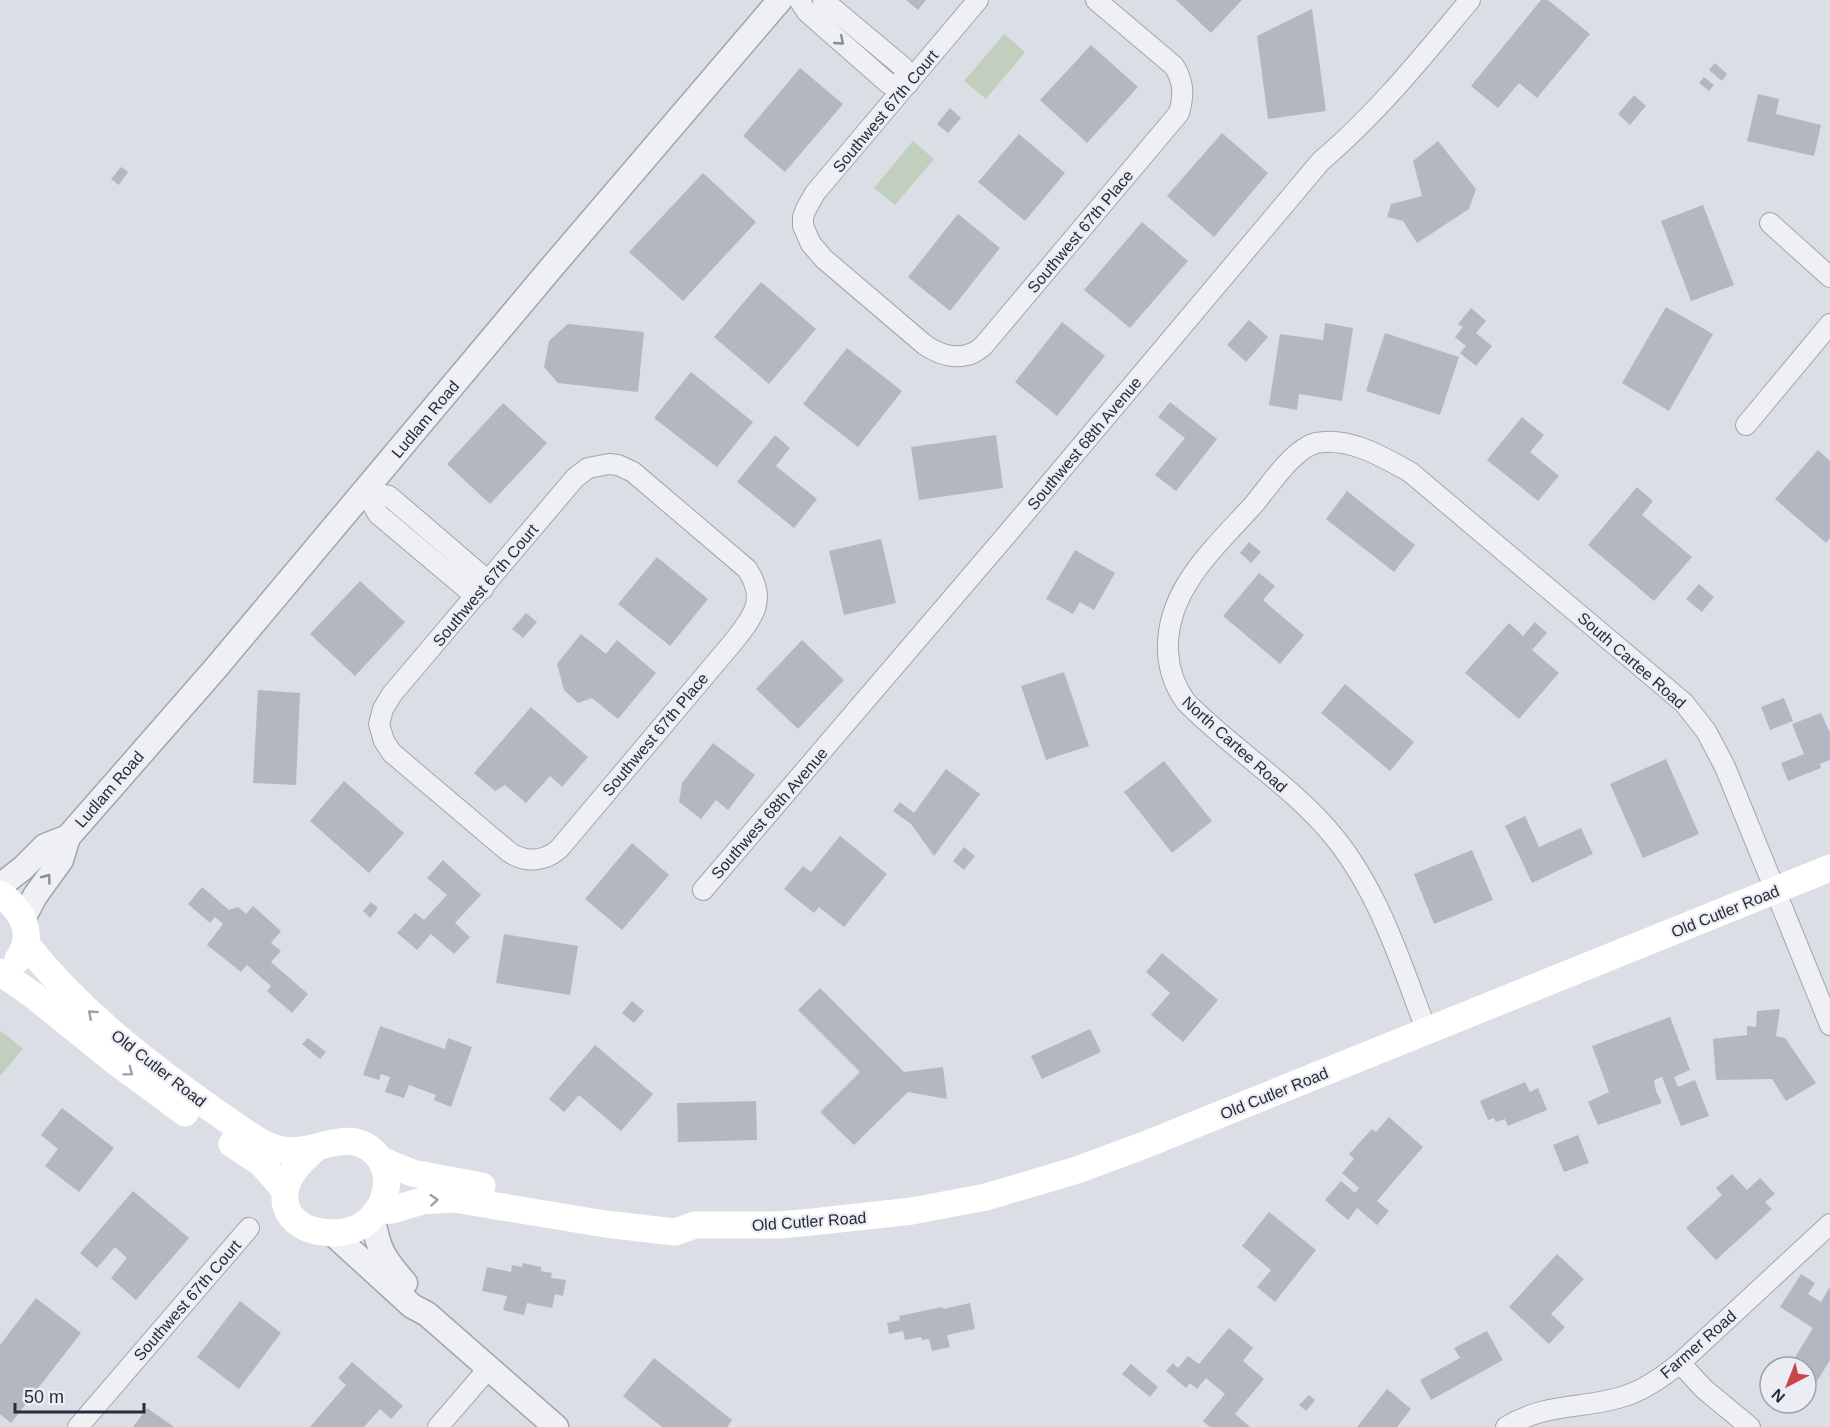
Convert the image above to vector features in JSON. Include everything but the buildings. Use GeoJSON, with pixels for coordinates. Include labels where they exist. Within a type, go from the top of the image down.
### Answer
{"type":"FeatureCollection","features":[{"type":"Feature","properties":{"kind":"main road","name":"Old Cutler Road"},"geometry":{"type":"LineString","coordinates":[[0,894],[15,907],[24,931],[50,973],[96,1018],[145,1060],[196,1098],[273,1148],[294,1152],[348,1140],[367,1148],[381,1160],[398,1168],[425,1176],[569,1202],[677,1216],[695,1225],[779,1225],[840,1220],[921,1209],[986,1197],[1068,1173],[1427,1032],[1830,868]]}},
{"type":"Feature","properties":{"kind":"main road","name":"Old Cutler Road"},"geometry":{"type":"LineString","coordinates":[[0,971],[12,966],[18,959],[24,931]]}},
{"type":"Feature","properties":{"kind":"main road","name":"Old Cutler Road"},"geometry":{"type":"LineString","coordinates":[[0,971],[141,1081],[261,1163],[285,1190],[286,1205],[295,1220],[309,1229],[332,1233]]}},
{"type":"Feature","properties":{"kind":"main road"},"geometry":{"type":"LineString","coordinates":[[285,1190],[291,1175],[315,1149]]}},
{"type":"Feature","properties":{"kind":"main road"},"geometry":{"type":"LineString","coordinates":[[375,1214],[384,1197],[387,1180],[381,1160]]}},
{"type":"Feature","properties":{"kind":"main road"},"geometry":{"type":"LineString","coordinates":[[332,1233],[354,1229],[375,1214],[422,1201],[454,1199],[616,1226],[675,1232],[695,1225]]}},
{"type":"Feature","properties":{"kind":"street","name":"Ludlam Road"},"geometry":{"type":"LineString","coordinates":[[24,931],[38,891],[62,860],[68,837],[214,669],[780,0]]}},
{"type":"Feature","properties":{"kind":"street"},"geometry":{"type":"LineString","coordinates":[[799,0],[807,12],[890,84],[908,84],[903,67],[823,0]]}},
{"type":"Feature","properties":{"kind":"street","name":"Southwest 67th Court"},"geometry":{"type":"LineString","coordinates":[[957,357],[938,353],[925,345],[819,254],[811,244],[803,226],[806,208],[815,193],[978,0]]}},
{"type":"Feature","properties":{"kind":"street","name":"Southwest 67th Place"},"geometry":{"type":"LineString","coordinates":[[957,357],[974,353],[984,345],[1179,113],[1183,88],[1178,74],[1169,62],[1096,0]]}},
{"type":"Feature","properties":{"kind":"street","name":"Southwest 68th Avenue"},"geometry":{"type":"LineString","coordinates":[[703,890],[1039,497],[1321,161],[1360,127],[1470,0]]}},
{"type":"Feature","properties":{"kind":"street"},"geometry":{"type":"LineString","coordinates":[[1770,223],[1830,277]]}},
{"type":"Feature","properties":{"kind":"street"},"geometry":{"type":"LineString","coordinates":[[1746,425],[1830,324]]}},
{"type":"Feature","properties":{"kind":"street","name":"North Cartee Road"},"geometry":{"type":"LineString","coordinates":[[1356,447],[1340,442],[1314,444],[1303,449],[1287,464],[1186,584],[1175,607],[1169,633],[1169,661],[1177,690],[1186,702],[1300,803],[1335,838],[1381,915],[1427,1032]]}},
{"type":"Feature","properties":{"kind":"street","name":"South Cartee Road"},"geometry":{"type":"LineString","coordinates":[[1356,447],[1394,463],[1422,481],[1684,703],[1706,731],[1725,767],[1830,1025]]}},
{"type":"Feature","properties":{"kind":"street","name":"Southwest 67th Court"},"geometry":{"type":"LineString","coordinates":[[535,860],[521,858],[508,852],[400,762],[384,741],[380,724],[383,709],[392,694],[483,589],[575,477],[588,468],[609,464],[618,465],[633,472],[747,569],[756,585],[757,593]]}},
{"type":"Feature","properties":{"kind":"street"},"geometry":{"type":"LineString","coordinates":[[365,491],[378,513],[467,589],[483,589]]}},
{"type":"Feature","properties":{"kind":"street","name":"Southwest 67th Place"},"geometry":{"type":"LineString","coordinates":[[535,860],[546,858],[559,849],[734,641],[755,609],[757,593]]}},
{"type":"Feature","properties":{"kind":"street","name":"Ludlam Road"},"geometry":{"type":"LineString","coordinates":[[0,886],[23,868],[45,846],[68,837]]}},
{"type":"Feature","properties":{"kind":"street"},"geometry":{"type":"LineString","coordinates":[[375,1214],[376,1239],[381,1253],[418,1297],[427,1314]]}},
{"type":"Feature","properties":{"kind":"street","name":"Farmer Road"},"geometry":{"type":"LineString","coordinates":[[1506,1427],[1541,1411],[1627,1395],[1655,1382],[1680,1363],[1830,1224]]}},
{"type":"Feature","properties":{"kind":"street","name":"Southwest 67th Court"},"geometry":{"type":"LineString","coordinates":[[78,1427],[249,1228]]}},
{"type":"Feature","properties":{"kind":"street"},"geometry":{"type":"LineString","coordinates":[[332,1233],[412,1306],[427,1314],[556,1427]]}},
{"type":"Feature","properties":{"kind":"street"},"geometry":{"type":"LineString","coordinates":[[1680,1363],[1704,1389],[1750,1427]]}},
{"type":"Feature","properties":{"kind":"street"},"geometry":{"type":"LineString","coordinates":[[438,1427],[488,1369]]}},
{"type":"Feature","properties":{"kind":"green space"},"geometry":{"type":"Polygon","coordinates":[[[1004,34],[1025,52],[986,99],[964,81],[1004,34]]]}},
{"type":"Feature","properties":{"kind":"green space"},"geometry":{"type":"Polygon","coordinates":[[[913,141],[934,159],[895,205],[874,188],[913,141]]]}},
{"type":"Feature","properties":{"kind":"green space"},"geometry":{"type":"Polygon","coordinates":[[[0,1032],[23,1049],[0,1076],[0,1032]]]}}]}
